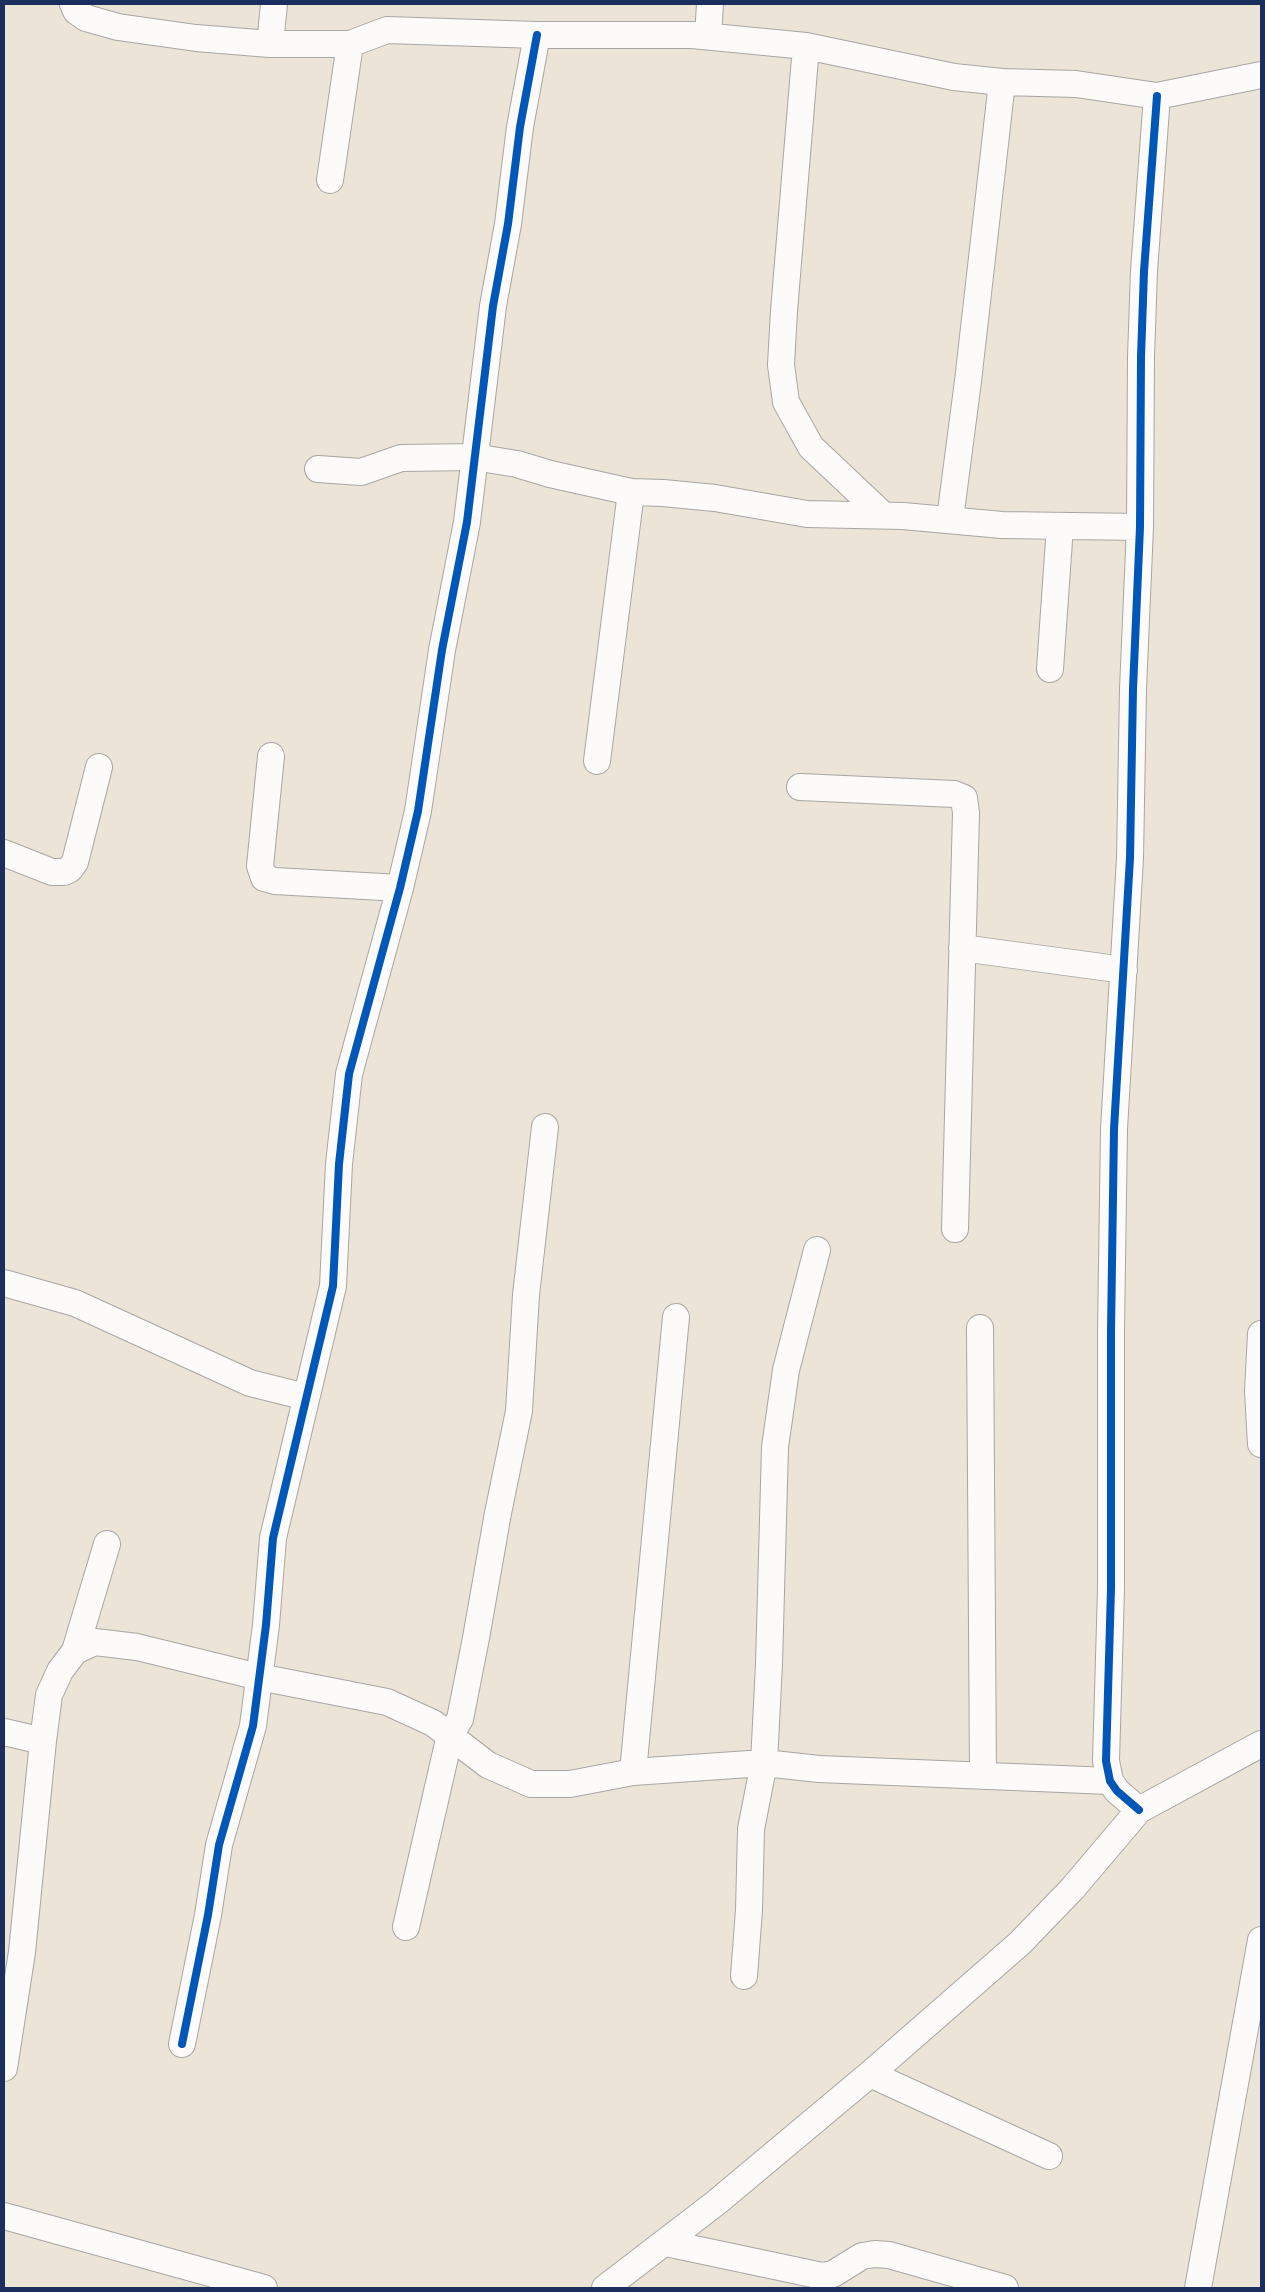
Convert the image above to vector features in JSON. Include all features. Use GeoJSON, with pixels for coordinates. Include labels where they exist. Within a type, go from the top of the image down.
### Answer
{"type":"FeatureCollection","features":[{"type":"Feature","properties":{"kind":"street"},"geometry":{"type":"LineString","coordinates":[[73,4],[76,11],[86,18],[118,27],[196,38],[270,44],[350,44],[387,30],[537,35],[708,36],[806,46],[954,77],[1002,82],[1076,84],[1157,96],[1261,75]]}},
{"type":"Feature","properties":{"kind":"street"},"geometry":{"type":"LineString","coordinates":[[270,44],[274,4]]}},
{"type":"Feature","properties":{"kind":"street"},"geometry":{"type":"LineString","coordinates":[[708,36],[710,4]]}},
{"type":"Feature","properties":{"kind":"street"},"geometry":{"type":"LineString","coordinates":[[182,2044],[208,1916],[219,1845],[252,1726],[259,1677],[273,1538],[333,1286],[339,1164],[349,1074],[400,888],[418,811],[442,650],[466,522],[493,306],[508,224],[520,126],[537,35]]}},
{"type":"Feature","properties":{"kind":"street"},"geometry":{"type":"LineString","coordinates":[[330,180],[350,44]]}},
{"type":"Feature","properties":{"kind":"street"},"geometry":{"type":"LineString","coordinates":[[806,46],[783,329],[781,365],[786,402],[811,448],[883,515]]}},
{"type":"Feature","properties":{"kind":"street"},"geometry":{"type":"LineString","coordinates":[[950,520],[1002,82]]}},
{"type":"Feature","properties":{"kind":"street"},"geometry":{"type":"LineString","coordinates":[[1139,1810],[1118,1792],[1110,1781],[1106,1761],[1111,1589],[1111,1331],[1114,1129],[1124,970],[1140,527],[1141,357],[1144,272],[1157,96]]}},
{"type":"Feature","properties":{"kind":"street"},"geometry":{"type":"LineString","coordinates":[[318,469],[361,472],[401,458],[474,457],[517,464],[550,474],[631,492],[715,498],[807,514],[883,515],[1002,525],[1140,527]]}},
{"type":"Feature","properties":{"kind":"street"},"geometry":{"type":"LineString","coordinates":[[597,761],[631,492]]}},
{"type":"Feature","properties":{"kind":"street"},"geometry":{"type":"LineString","coordinates":[[1050,669],[1060,526]]}},
{"type":"Feature","properties":{"kind":"street"},"geometry":{"type":"LineString","coordinates":[[271,756],[260,866],[264,878],[275,881],[400,888]]}},
{"type":"Feature","properties":{"kind":"street"},"geometry":{"type":"LineString","coordinates":[[4,853],[52,872],[64,872],[70,869],[74,862],[99,767]]}},
{"type":"Feature","properties":{"kind":"street"},"geometry":{"type":"LineString","coordinates":[[800,787],[954,794],[964,798],[966,813],[955,1229]]}},
{"type":"Feature","properties":{"kind":"street"},"geometry":{"type":"LineString","coordinates":[[962,948],[1124,970]]}},
{"type":"Feature","properties":{"kind":"street"},"geometry":{"type":"LineString","coordinates":[[406,1927],[450,1735],[460,1719],[519,1411],[526,1296],[546,1126]]}},
{"type":"Feature","properties":{"kind":"street"},"geometry":{"type":"LineString","coordinates":[[744,1976],[750,1891],[751,1829],[764,1762],[769,1664],[775,1447],[786,1370],[817,1250]]}},
{"type":"Feature","properties":{"kind":"street"},"geometry":{"type":"LineString","coordinates":[[4,1283],[75,1303],[250,1383],[306,1397]]}},
{"type":"Feature","properties":{"kind":"street"},"geometry":{"type":"LineString","coordinates":[[633,1772],[676,1317]]}},
{"type":"Feature","properties":{"kind":"street"},"geometry":{"type":"LineString","coordinates":[[980,1328],[983,1776]]}},
{"type":"Feature","properties":{"kind":"street"},"geometry":{"type":"LineString","coordinates":[[1261,1334],[1258,1391],[1261,1444]]}},
{"type":"Feature","properties":{"kind":"street"},"geometry":{"type":"LineString","coordinates":[[76,1652],[107,1544]]}},
{"type":"Feature","properties":{"kind":"street"},"geometry":{"type":"LineString","coordinates":[[4,2068],[22,1952],[49,1695],[60,1671],[76,1652],[95,1642],[137,1647],[259,1677],[388,1702],[433,1723],[488,1765],[530,1784],[570,1784],[633,1772],[764,1762],[819,1769],[1110,1781]]}},
{"type":"Feature","properties":{"kind":"street"},"geometry":{"type":"LineString","coordinates":[[4,1732],[43,1741]]}},
{"type":"Feature","properties":{"kind":"street"},"geometry":{"type":"LineString","coordinates":[[604,2288],[666,2243],[870,2074],[1020,1943],[1072,1888],[1139,1810],[1261,1744]]}},
{"type":"Feature","properties":{"kind":"street"},"geometry":{"type":"LineString","coordinates":[[1198,2288],[1261,1940]]}},
{"type":"Feature","properties":{"kind":"street"},"geometry":{"type":"LineString","coordinates":[[870,2074],[1050,2156]]}},
{"type":"Feature","properties":{"kind":"street"},"geometry":{"type":"LineString","coordinates":[[4,2216],[264,2288]]}},
{"type":"Feature","properties":{"kind":"street"},"geometry":{"type":"LineString","coordinates":[[666,2243],[822,2276],[833,2274],[862,2256],[875,2254],[889,2256],[1005,2288]]}},
{"type":"Feature","properties":{"kind":"cycle path"},"geometry":{"type":"LineString","coordinates":[[182,2044],[208,1915],[219,1845],[253,1726],[266,1625],[273,1538],[333,1286],[339,1164],[349,1074],[400,888],[418,811],[442,650],[467,522],[493,306],[508,224],[520,127],[537,35]]}},
{"type":"Feature","properties":{"kind":"cycle path"},"geometry":{"type":"LineString","coordinates":[[1139,1810],[1117,1791],[1110,1781],[1106,1761],[1111,1589],[1111,1331],[1114,1129],[1130,858],[1133,689],[1140,527],[1141,357],[1144,271],[1157,96]]}}]}
